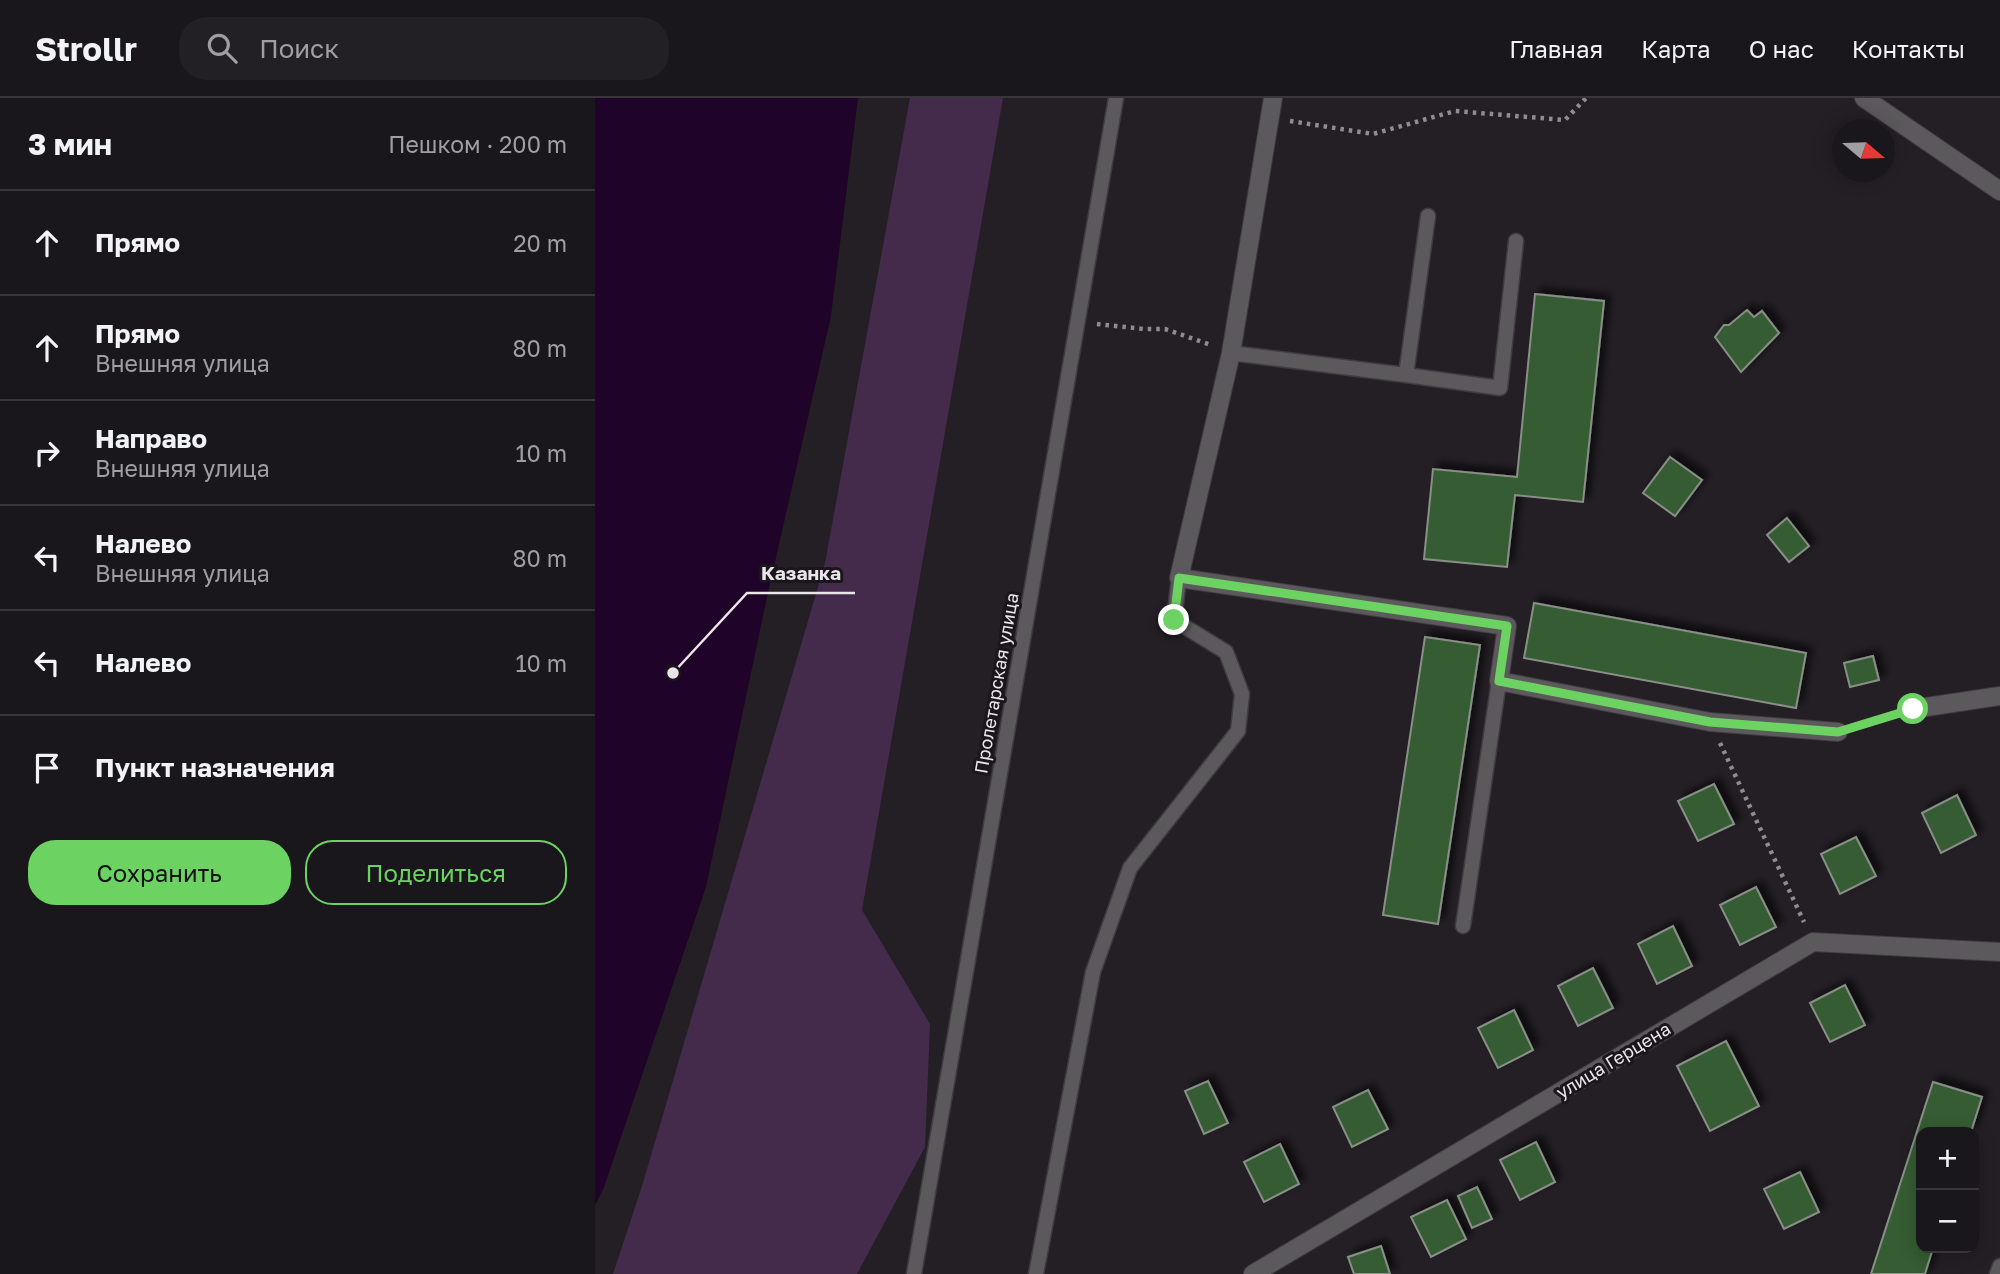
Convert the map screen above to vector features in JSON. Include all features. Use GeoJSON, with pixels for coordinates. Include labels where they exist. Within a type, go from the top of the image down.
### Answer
{"type":"FeatureCollection","features":[{"type":"Feature","properties":{"kind":"street"},"geometry":{"type":"LineString","coordinates":[[1273,98],[1231,354],[1179,578],[1507,626],[1499,681],[1710,722],[1838,732]]}},
{"type":"Feature","properties":{"kind":"street"},"geometry":{"type":"LineString","coordinates":[[1864,98],[2000,191]]}},
{"type":"Feature","properties":{"kind":"street"},"geometry":{"type":"LineString","coordinates":[[1913,709],[2000,696]]}},
{"type":"Feature","properties":{"kind":"street"},"geometry":{"type":"LineString","coordinates":[[1813,942],[2000,951]]}},
{"type":"Feature","properties":{"kind":"street","name":"улица Герцена"},"geometry":{"type":"LineString","coordinates":[[1252,1274],[1813,942]]}},
{"type":"Feature","properties":{"kind":"lane","name":"Пролетарская улица"},"geometry":{"type":"LineString","coordinates":[[914,1274],[1116,98]]}},
{"type":"Feature","properties":{"kind":"lane"},"geometry":{"type":"LineString","coordinates":[[1406,375],[1428,216]]}},
{"type":"Feature","properties":{"kind":"lane"},"geometry":{"type":"LineString","coordinates":[[1231,354],[1500,388],[1516,240]]}},
{"type":"Feature","properties":{"kind":"lane"},"geometry":{"type":"LineString","coordinates":[[1036,1274],[1093,972],[1130,868],[1238,731],[1242,694],[1226,652],[1174,620],[1179,578]]}},
{"type":"Feature","properties":{"kind":"lane"},"geometry":{"type":"LineString","coordinates":[[1463,926],[1499,681]]}},
{"type":"Feature","properties":{"kind":"lane"},"geometry":{"type":"LineString","coordinates":[[1997,1274],[2000,1266]]}},
{"type":"Feature","properties":{"kind":"path"},"geometry":{"type":"LineString","coordinates":[[1271,118],[1373,134],[1455,111],[1565,120],[1586,98]]}},
{"type":"Feature","properties":{"kind":"path"},"geometry":{"type":"LineString","coordinates":[[1077,322],[1165,329],[1231,354]]}},
{"type":"Feature","properties":{"kind":"path"},"geometry":{"type":"LineString","coordinates":[[1838,732],[1913,709]]}},
{"type":"Feature","properties":{"kind":"path"},"geometry":{"type":"LineString","coordinates":[[1710,722],[1813,942]]}},
{"type":"Feature","properties":{"kind":"shaded area"},"geometry":{"type":"Polygon","coordinates":[[[595,98],[858,98],[831,316],[767,597],[706,887],[603,1190],[595,1205],[595,98]]]}},
{"type":"Feature","properties":{"kind":"shaded area"},"geometry":{"type":"Polygon","coordinates":[[[910,98],[1003,98],[862,910],[930,1024],[925,1147],[857,1274],[613,1274],[642,1186],[825,563],[910,98]]]}},
{"type":"Feature","properties":{"kind":"building"},"geometry":{"type":"Polygon","coordinates":[[[1535,294],[1604,301],[1583,502],[1515,495],[1507,567],[1424,559],[1433,469],[1517,477],[1535,294]]]}},
{"type":"Feature","properties":{"kind":"building"},"geometry":{"type":"Polygon","coordinates":[[[1747,310],[1754,317],[1762,311],[1779,333],[1741,372],[1715,337],[1724,325],[1729,325],[1747,310]]]}},
{"type":"Feature","properties":{"kind":"building"},"geometry":{"type":"Polygon","coordinates":[[[1670,457],[1702,480],[1675,516],[1643,493],[1670,457]]]}},
{"type":"Feature","properties":{"kind":"building"},"geometry":{"type":"Polygon","coordinates":[[[1787,518],[1809,546],[1789,562],[1767,535],[1787,518]]]}},
{"type":"Feature","properties":{"kind":"building"},"geometry":{"type":"Polygon","coordinates":[[[1534,603],[1806,653],[1796,708],[1524,658],[1534,603]]]}},
{"type":"Feature","properties":{"kind":"building"},"geometry":{"type":"Polygon","coordinates":[[[1425,637],[1480,645],[1438,924],[1383,915],[1425,637]]]}},
{"type":"Feature","properties":{"kind":"building"},"geometry":{"type":"Polygon","coordinates":[[[1873,656],[1879,680],[1850,687],[1844,663],[1873,656]]]}},
{"type":"Feature","properties":{"kind":"building"},"geometry":{"type":"Polygon","coordinates":[[[1714,784],[1734,824],[1698,841],[1678,801],[1714,784]]]}},
{"type":"Feature","properties":{"kind":"building"},"geometry":{"type":"Polygon","coordinates":[[[1957,795],[1976,835],[1941,853],[1922,813],[1957,795]]]}},
{"type":"Feature","properties":{"kind":"building"},"geometry":{"type":"Polygon","coordinates":[[[1856,837],[1876,876],[1840,894],[1821,854],[1856,837]]]}},
{"type":"Feature","properties":{"kind":"building"},"geometry":{"type":"Polygon","coordinates":[[[1756,887],[1776,927],[1740,945],[1720,905],[1756,887]]]}},
{"type":"Feature","properties":{"kind":"building"},"geometry":{"type":"Polygon","coordinates":[[[1673,926],[1692,966],[1657,984],[1638,944],[1673,926]]]}},
{"type":"Feature","properties":{"kind":"building"},"geometry":{"type":"Polygon","coordinates":[[[1593,968],[1613,1008],[1578,1026],[1558,986],[1593,968]]]}},
{"type":"Feature","properties":{"kind":"building"},"geometry":{"type":"Polygon","coordinates":[[[1845,985],[1865,1025],[1830,1042],[1810,1003],[1845,985]]]}},
{"type":"Feature","properties":{"kind":"building"},"geometry":{"type":"Polygon","coordinates":[[[1514,1010],[1533,1050],[1498,1068],[1478,1028],[1514,1010]]]}},
{"type":"Feature","properties":{"kind":"building"},"geometry":{"type":"Polygon","coordinates":[[[1726,1041],[1759,1106],[1710,1131],[1677,1066],[1726,1041]]]}},
{"type":"Feature","properties":{"kind":"building"},"geometry":{"type":"Polygon","coordinates":[[[1208,1081],[1228,1123],[1204,1134],[1185,1091],[1208,1081]]]}},
{"type":"Feature","properties":{"kind":"building"},"geometry":{"type":"Polygon","coordinates":[[[1933,1082],[1982,1097],[1973,1127],[1918,1127],[1933,1082]]]}},
{"type":"Feature","properties":{"kind":"building"},"geometry":{"type":"Polygon","coordinates":[[[1368,1090],[1388,1129],[1352,1147],[1333,1107],[1368,1090]]]}},
{"type":"Feature","properties":{"kind":"building"},"geometry":{"type":"Polygon","coordinates":[[[1916,1135],[1916,1253],[1931,1253],[1925,1274],[1871,1274],[1916,1135]]]}},
{"type":"Feature","properties":{"kind":"building"},"geometry":{"type":"Polygon","coordinates":[[[1536,1142],[1555,1182],[1520,1200],[1500,1160],[1536,1142]]]}},
{"type":"Feature","properties":{"kind":"building"},"geometry":{"type":"Polygon","coordinates":[[[1280,1144],[1299,1184],[1264,1202],[1244,1162],[1280,1144]]]}},
{"type":"Feature","properties":{"kind":"building"},"geometry":{"type":"Polygon","coordinates":[[[1800,1172],[1819,1212],[1784,1229],[1764,1189],[1800,1172]]]}},
{"type":"Feature","properties":{"kind":"building"},"geometry":{"type":"Polygon","coordinates":[[[1477,1187],[1492,1219],[1472,1228],[1458,1196],[1477,1187]]]}},
{"type":"Feature","properties":{"kind":"building"},"geometry":{"type":"Polygon","coordinates":[[[1447,1200],[1466,1239],[1431,1257],[1411,1217],[1447,1200]]]}},
{"type":"Feature","properties":{"kind":"building"},"geometry":{"type":"Polygon","coordinates":[[[1381,1246],[1390,1274],[1354,1274],[1348,1257],[1381,1246]]]}},
{"type":"Feature","properties":{"kind":"place","name":"Казанка"},"geometry":{"type":"Point","coordinates":[673,673]}},
{"type":"Feature","properties":{"kind":"route"},"geometry":{"type":"LineString","coordinates":[[1174,620],[1179,578],[1507,626],[1499,681],[1710,722],[1838,732],[1913,709]]}}]}
